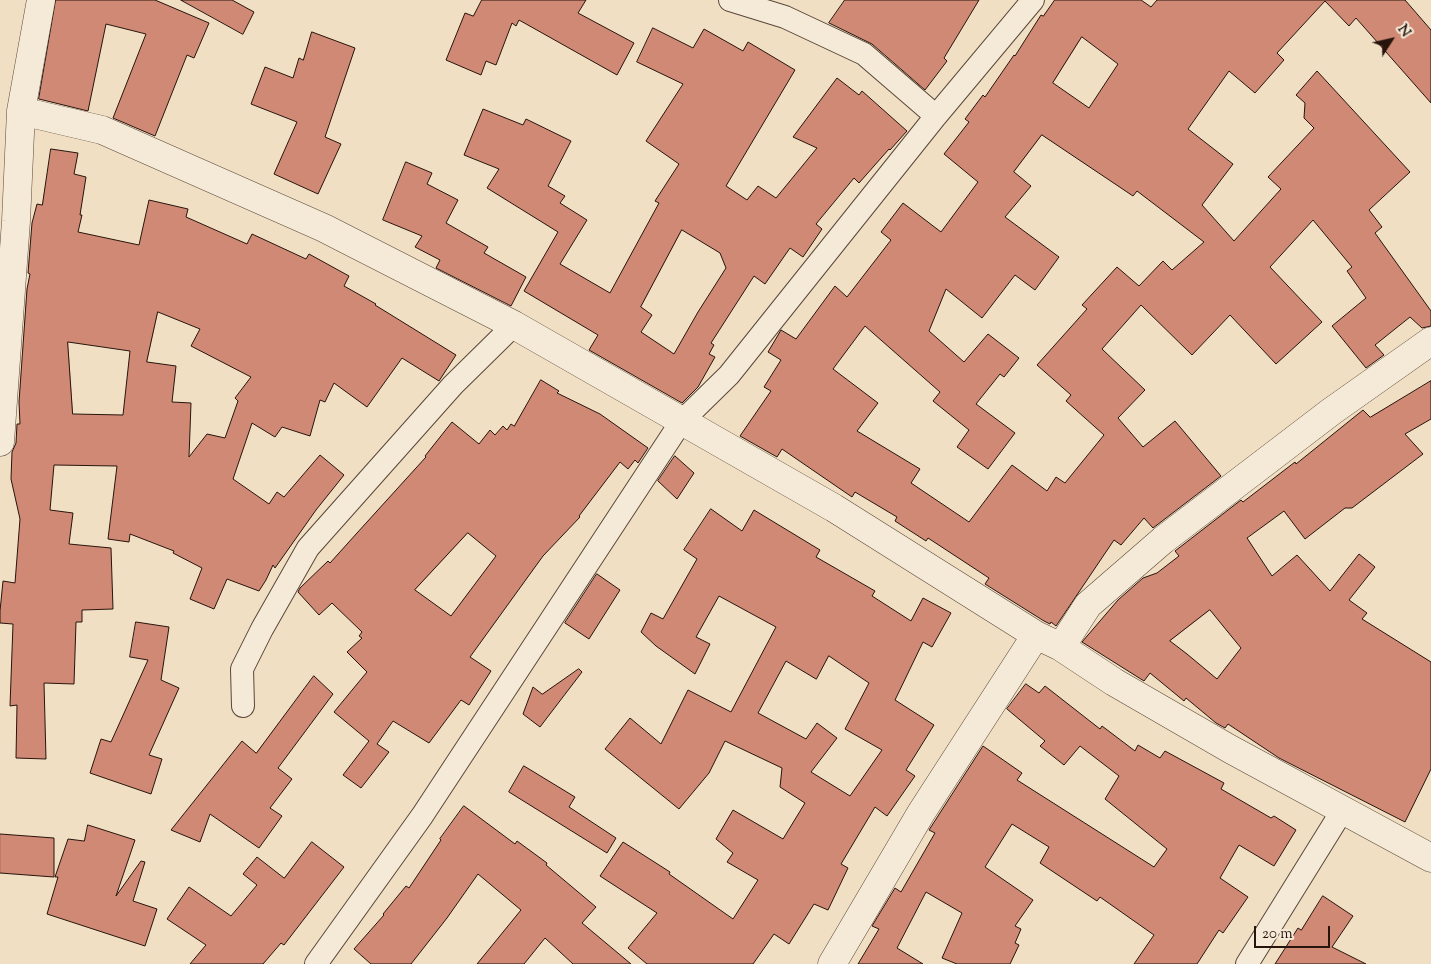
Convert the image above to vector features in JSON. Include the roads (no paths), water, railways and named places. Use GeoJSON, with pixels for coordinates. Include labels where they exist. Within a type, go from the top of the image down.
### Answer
{"type":"FeatureCollection","features":[{"type":"Feature","properties":{"kind":"street"},"geometry":{"type":"LineString","coordinates":[[0,442],[8,220],[21,111],[42,0]]}},
{"type":"Feature","properties":{"kind":"street"},"geometry":{"type":"LineString","coordinates":[[730,0],[785,17],[864,54],[936,116]]}},
{"type":"Feature","properties":{"kind":"street"},"geometry":{"type":"LineString","coordinates":[[316,964],[422,816],[681,422],[729,375],[936,116],[1033,0]]}},
{"type":"Feature","properties":{"kind":"street"},"geometry":{"type":"LineString","coordinates":[[21,111],[102,130],[324,228],[514,325],[834,508],[1036,635],[1061,647],[1122,687],[1342,811],[1431,858]]}},
{"type":"Feature","properties":{"kind":"street"},"geometry":{"type":"LineString","coordinates":[[243,706],[242,669],[262,629],[308,548],[453,385],[514,325]]}},
{"type":"Feature","properties":{"kind":"street"},"geometry":{"type":"LineString","coordinates":[[1061,647],[1088,605],[1163,540],[1332,411],[1431,341]]}},
{"type":"Feature","properties":{"kind":"street"},"geometry":{"type":"LineString","coordinates":[[832,964],[921,813],[1036,635]]}},
{"type":"Feature","properties":{"kind":"street"},"geometry":{"type":"LineString","coordinates":[[1247,964],[1342,811]]}}]}
